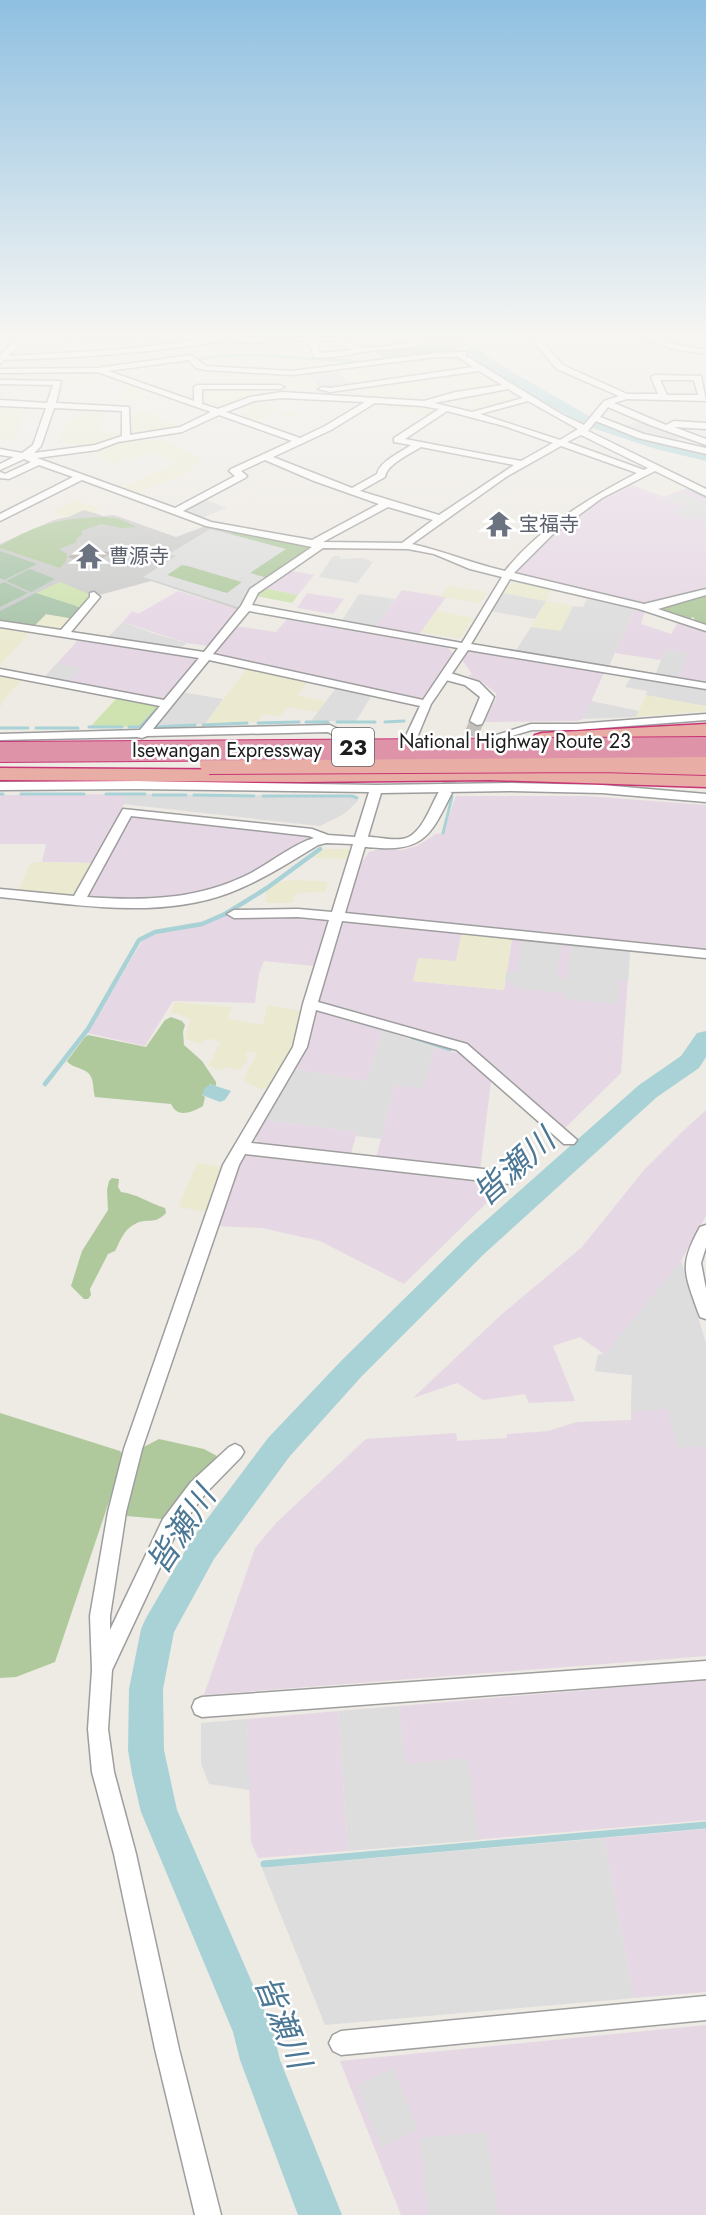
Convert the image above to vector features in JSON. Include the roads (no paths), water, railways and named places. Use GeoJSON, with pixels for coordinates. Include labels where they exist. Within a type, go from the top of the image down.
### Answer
{"type":"FeatureCollection","features":[{"type":"Feature","properties":{"kind":"highway","name":"23"},"geometry":{"type":"LineString","coordinates":[[137,742],[585,738],[706,730]]}},
{"type":"Feature","properties":{"kind":"highway","name":"National Highway Route 23"},"geometry":{"type":"LineString","coordinates":[[0,751],[137,742],[706,744]]}},
{"type":"Feature","properties":{"kind":"highway","name":"Isewangan Expressway"},"geometry":{"type":"LineString","coordinates":[[0,751],[601,747],[706,744]]}},
{"type":"Feature","properties":{"kind":"highway","name":"National Highway Route 23"},"geometry":{"type":"LineString","coordinates":[[0,765],[706,764]]}},
{"type":"Feature","properties":{"kind":"highway","name":"Isewangan Expressway"},"geometry":{"type":"LineString","coordinates":[[0,765],[706,764]]}},
{"type":"Feature","properties":{"kind":"highway","name":"23"},"geometry":{"type":"LineString","coordinates":[[0,774],[302,776],[478,774],[706,781]]}},
{"type":"Feature","properties":{"kind":"highway"},"geometry":{"type":"LineString","coordinates":[[302,776],[337,789]]}},
{"type":"Feature","properties":{"kind":"highway"},"geometry":{"type":"LineString","coordinates":[[511,787],[541,781],[595,776]]}},
{"type":"Feature","properties":{"kind":"street"},"geometry":{"type":"LineString","coordinates":[[0,467],[24,456],[37,446],[40,437]]}},
{"type":"Feature","properties":{"kind":"street"},"geometry":{"type":"LineString","coordinates":[[24,456],[97,447],[135,437]]}},
{"type":"Feature","properties":{"kind":"street"},"geometry":{"type":"LineString","coordinates":[[291,437],[301,441]]}},
{"type":"Feature","properties":{"kind":"street"},"geometry":{"type":"LineString","coordinates":[[175,512],[243,477],[234,471],[309,437]]}},
{"type":"Feature","properties":{"kind":"street"},"geometry":{"type":"LineString","coordinates":[[401,437],[397,440],[521,464]]}},
{"type":"Feature","properties":{"kind":"street"},"geometry":{"type":"LineString","coordinates":[[544,437],[650,471],[706,493]]}},
{"type":"Feature","properties":{"kind":"street"},"geometry":{"type":"LineString","coordinates":[[408,546],[407,542],[521,464],[569,437]]}},
{"type":"Feature","properties":{"kind":"street"},"geometry":{"type":"LineString","coordinates":[[595,437],[650,471]]}},
{"type":"Feature","properties":{"kind":"street"},"geometry":{"type":"LineString","coordinates":[[647,437],[706,451]]}},
{"type":"Feature","properties":{"kind":"street"},"geometry":{"type":"LineString","coordinates":[[354,490],[382,475],[381,472],[390,463],[418,445]]}},
{"type":"Feature","properties":{"kind":"street"},"geometry":{"type":"LineString","coordinates":[[0,452],[24,456],[219,526],[317,544],[408,546],[437,552],[474,567],[642,607],[706,628]]}},
{"type":"Feature","properties":{"kind":"street"},"geometry":{"type":"LineString","coordinates":[[266,457],[316,479],[354,490],[387,504],[441,519]]}},
{"type":"Feature","properties":{"kind":"street"},"geometry":{"type":"LineString","coordinates":[[0,475],[6,477],[38,462]]}},
{"type":"Feature","properties":{"kind":"street"},"geometry":{"type":"LineString","coordinates":[[410,740],[426,704],[447,676],[503,580],[549,533],[598,496],[650,471]]}},
{"type":"Feature","properties":{"kind":"street"},"geometry":{"type":"LineString","coordinates":[[0,518],[81,477]]}},
{"type":"Feature","properties":{"kind":"street"},"geometry":{"type":"LineString","coordinates":[[692,487],[706,482]]}},
{"type":"Feature","properties":{"kind":"street"},"geometry":{"type":"LineString","coordinates":[[0,737],[137,742],[246,607],[254,591],[317,544],[387,504]]}},
{"type":"Feature","properties":{"kind":"street"},"geometry":{"type":"LineString","coordinates":[[642,607],[656,606],[706,592]]}},
{"type":"Feature","properties":{"kind":"street"},"geometry":{"type":"LineString","coordinates":[[64,634],[95,597],[94,595]]}},
{"type":"Feature","properties":{"kind":"street"},"geometry":{"type":"LineString","coordinates":[[246,607],[360,629],[706,686]]}},
{"type":"Feature","properties":{"kind":"street"},"geometry":{"type":"LineString","coordinates":[[0,624],[207,656],[426,704]]}},
{"type":"Feature","properties":{"kind":"street"},"geometry":{"type":"LineString","coordinates":[[0,672],[166,704]]}},
{"type":"Feature","properties":{"kind":"street"},"geometry":{"type":"LineString","coordinates":[[447,676],[467,680],[477,686],[487,697],[477,721]]}},
{"type":"Feature","properties":{"kind":"street"},"geometry":{"type":"LineString","coordinates":[[487,740],[531,727],[576,727],[706,717]]}},
{"type":"Feature","properties":{"kind":"street"},"geometry":{"type":"LineString","coordinates":[[0,786],[137,785],[337,789],[511,787],[602,789],[706,798]]}},
{"type":"Feature","properties":{"kind":"street"},"geometry":{"type":"LineString","coordinates":[[208,2215],[167,2049],[125,1854],[103,1772],[98,1729],[102,1670],[100,1616],[117,1512],[133,1449],[231,1165],[300,1047],[310,1004],[376,789]]}},
{"type":"Feature","properties":{"kind":"street"},"geometry":{"type":"LineString","coordinates":[[79,899],[127,812],[312,834],[326,839],[398,844],[415,841],[422,836],[445,794]]}},
{"type":"Feature","properties":{"kind":"street"},"geometry":{"type":"LineString","coordinates":[[0,893],[156,904],[195,899],[252,879],[314,842],[326,839]]}},
{"type":"Feature","properties":{"kind":"street"},"geometry":{"type":"LineString","coordinates":[[234,914],[245,912],[336,916],[706,954]]}},
{"type":"Feature","properties":{"kind":"street"},"geometry":{"type":"LineString","coordinates":[[310,1004],[462,1047],[569,1140]]}},
{"type":"Feature","properties":{"kind":"street"},"geometry":{"type":"LineString","coordinates":[[243,1148],[510,1178]]}},
{"type":"Feature","properties":{"kind":"street"},"geometry":{"type":"LineString","coordinates":[[706,1231],[695,1250],[691,1264],[706,1312]]}},
{"type":"Feature","properties":{"kind":"street"},"geometry":{"type":"LineString","coordinates":[[102,1670],[170,1525],[198,1488],[235,1452]]}},
{"type":"Feature","properties":{"kind":"street"},"geometry":{"type":"LineString","coordinates":[[202,1707],[706,1670]]}},
{"type":"Feature","properties":{"kind":"street"},"geometry":{"type":"LineString","coordinates":[[341,2043],[706,2008]]}},
{"type":"Feature","properties":{"kind":"water"},"geometry":{"type":"Polygon","coordinates":[[[210,1084],[231,1091],[225,1100],[220,1102],[202,1095],[210,1084]]]}},
{"type":"Feature","properties":{"kind":"waterway","name":"皆瀬川"},"geometry":{"type":"LineString","coordinates":[[635,437],[706,456]]}},
{"type":"Feature","properties":{"kind":"waterway"},"geometry":{"type":"LineString","coordinates":[[690,489],[706,497]]}},
{"type":"Feature","properties":{"kind":"waterway"},"geometry":{"type":"LineString","coordinates":[[129,727],[140,727],[158,708]]}},
{"type":"Feature","properties":{"kind":"waterway"},"geometry":{"type":"LineString","coordinates":[[385,722],[404,721]]}},
{"type":"Feature","properties":{"kind":"waterway"},"geometry":{"type":"LineString","coordinates":[[258,723],[299,722]]}},
{"type":"Feature","properties":{"kind":"waterway"},"geometry":{"type":"LineString","coordinates":[[306,722],[328,722]]}},
{"type":"Feature","properties":{"kind":"waterway"},"geometry":{"type":"LineString","coordinates":[[337,722],[375,722]]}},
{"type":"Feature","properties":{"kind":"waterway"},"geometry":{"type":"LineString","coordinates":[[203,725],[247,723]]}},
{"type":"Feature","properties":{"kind":"waterway"},"geometry":{"type":"LineString","coordinates":[[156,727],[195,725]]}},
{"type":"Feature","properties":{"kind":"waterway"},"geometry":{"type":"LineString","coordinates":[[89,727],[122,727]]}},
{"type":"Feature","properties":{"kind":"waterway"},"geometry":{"type":"LineString","coordinates":[[0,728],[28,728]]}},
{"type":"Feature","properties":{"kind":"waterway"},"geometry":{"type":"LineString","coordinates":[[36,728],[78,728]]}},
{"type":"Feature","properties":{"kind":"waterway"},"geometry":{"type":"LineString","coordinates":[[21,794],[84,794]]}},
{"type":"Feature","properties":{"kind":"waterway"},"geometry":{"type":"LineString","coordinates":[[106,794],[145,794]]}},
{"type":"Feature","properties":{"kind":"waterway"},"geometry":{"type":"LineString","coordinates":[[153,795],[186,795]]}},
{"type":"Feature","properties":{"kind":"waterway"},"geometry":{"type":"LineString","coordinates":[[194,795],[254,796]]}},
{"type":"Feature","properties":{"kind":"waterway"},"geometry":{"type":"LineString","coordinates":[[263,796],[352,796],[357,798]]}},
{"type":"Feature","properties":{"kind":"waterway"},"geometry":{"type":"LineString","coordinates":[[443,833],[452,797]]}},
{"type":"Feature","properties":{"kind":"waterway"},"geometry":{"type":"LineString","coordinates":[[45,1084],[88,1029],[139,940],[155,932],[202,924],[225,914],[267,888],[320,849]]}},
{"type":"Feature","properties":{"kind":"waterway"},"geometry":{"type":"LineString","coordinates":[[412,1037],[450,1049]]}},
{"type":"Feature","properties":{"kind":"waterway","name":"皆瀬川"},"geometry":{"type":"LineString","coordinates":[[320,2215],[260,2060],[253,2031],[159,1812],[146,1750],[146,1689],[158,1629],[203,1549],[279,1447],[352,1368],[474,1247],[648,1091],[690,1062],[706,1039]]}},
{"type":"Feature","properties":{"kind":"waterway"},"geometry":{"type":"LineString","coordinates":[[264,1864],[706,1825]]}},
{"type":"Feature","properties":{"kind":"tunnel"},"geometry":{"type":"LineString","coordinates":[[445,793],[477,721]]}},
{"type":"Feature","properties":{"kind":"place","name":"宝福寺"},"geometry":{"type":"Point","coordinates":[499,524]}},
{"type":"Feature","properties":{"kind":"place","name":"曹源寺"},"geometry":{"type":"Point","coordinates":[89,556]}}]}
